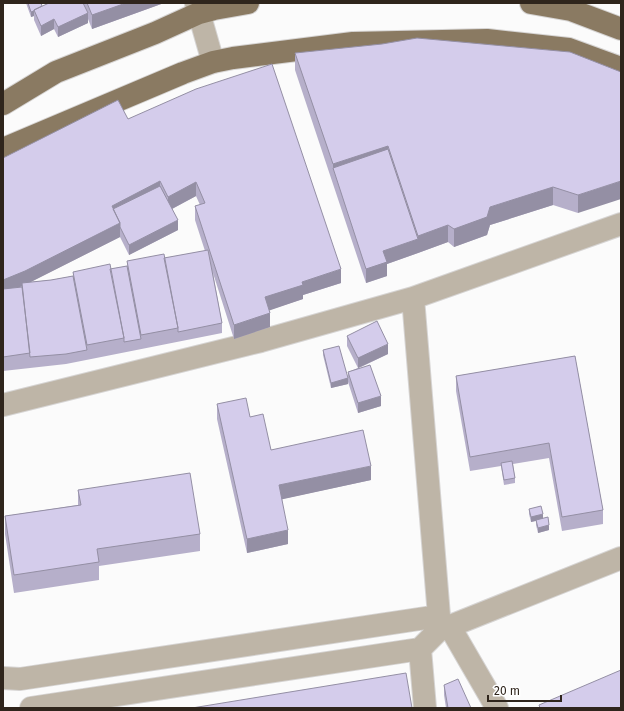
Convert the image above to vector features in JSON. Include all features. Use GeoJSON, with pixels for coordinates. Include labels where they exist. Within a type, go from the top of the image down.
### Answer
{"type":"FeatureCollection","features":[{"type":"Feature","properties":{"kind":"main road"},"geometry":{"type":"LineString","coordinates":[[3,104],[56,72],[155,33],[198,8],[214,9],[248,3]]}},
{"type":"Feature","properties":{"kind":"main road"},"geometry":{"type":"LineString","coordinates":[[531,3],[571,10],[621,29]]}},
{"type":"Feature","properties":{"kind":"main road"},"geometry":{"type":"LineString","coordinates":[[3,149],[183,73],[213,62],[233,58],[353,43],[487,40],[570,49],[621,68]]}},
{"type":"Feature","properties":{"kind":"street"},"geometry":{"type":"LineString","coordinates":[[198,8],[213,62]]}},
{"type":"Feature","properties":{"kind":"street"},"geometry":{"type":"LineString","coordinates":[[3,406],[261,341],[413,298],[621,224]]}},
{"type":"Feature","properties":{"kind":"street"},"geometry":{"type":"LineString","coordinates":[[413,298],[442,625],[497,708]]}},
{"type":"Feature","properties":{"kind":"street"},"geometry":{"type":"LineString","coordinates":[[3,678],[20,679],[442,625],[621,558]]}},
{"type":"Feature","properties":{"kind":"street"},"geometry":{"type":"LineString","coordinates":[[31,708],[420,649],[442,625]]}},
{"type":"Feature","properties":{"kind":"street"},"geometry":{"type":"LineString","coordinates":[[420,649],[425,708]]}},
{"type":"Feature","properties":{"kind":"building"},"geometry":{"type":"Polygon","coordinates":[[[28,3],[41,3],[42,6],[31,12],[28,3]]]}},
{"type":"Feature","properties":{"kind":"building"},"geometry":{"type":"Polygon","coordinates":[[[49,3],[83,3],[88,13],[58,27],[54,19],[41,26],[34,10],[49,3]]]}},
{"type":"Feature","properties":{"kind":"building"},"geometry":{"type":"Polygon","coordinates":[[[87,3],[126,3],[92,15],[87,3]]]}},
{"type":"Feature","properties":{"kind":"building"},"geometry":{"type":"Polygon","coordinates":[[[417,38],[570,52],[621,72],[621,181],[578,195],[553,187],[490,207],[487,217],[454,229],[448,225],[418,236],[388,146],[333,164],[295,53],[382,44],[417,38]]]}},
{"type":"Feature","properties":{"kind":"building"},"geometry":{"type":"Polygon","coordinates":[[[272,64],[341,269],[302,282],[303,285],[265,297],[270,313],[234,325],[195,206],[205,203],[196,182],[168,197],[160,181],[112,206],[120,223],[25,271],[3,280],[3,158],[118,100],[128,119],[196,89],[272,64]]]}},
{"type":"Feature","properties":{"kind":"building"},"geometry":{"type":"Polygon","coordinates":[[[388,149],[418,239],[383,251],[387,262],[366,269],[333,168],[388,149]]]}},
{"type":"Feature","properties":{"kind":"building"},"geometry":{"type":"Polygon","coordinates":[[[160,186],[178,220],[129,245],[113,209],[160,186]]]}},
{"type":"Feature","properties":{"kind":"building"},"geometry":{"type":"Polygon","coordinates":[[[208,250],[222,323],[178,332],[164,258],[208,250]]]}},
{"type":"Feature","properties":{"kind":"building"},"geometry":{"type":"Polygon","coordinates":[[[164,254],[178,328],[141,335],[127,261],[164,254]]]}},
{"type":"Feature","properties":{"kind":"building"},"geometry":{"type":"Polygon","coordinates":[[[110,264],[124,338],[87,345],[73,272],[110,264]]]}},
{"type":"Feature","properties":{"kind":"building"},"geometry":{"type":"Polygon","coordinates":[[[127,266],[141,339],[124,342],[110,269],[127,266]]]}},
{"type":"Feature","properties":{"kind":"building"},"geometry":{"type":"Polygon","coordinates":[[[73,276],[87,350],[66,354],[30,357],[22,283],[73,276]]]}},
{"type":"Feature","properties":{"kind":"building"},"geometry":{"type":"Polygon","coordinates":[[[22,287],[30,353],[3,357],[3,289],[22,287]]]}},
{"type":"Feature","properties":{"kind":"building"},"geometry":{"type":"Polygon","coordinates":[[[377,321],[388,344],[358,358],[347,336],[377,321]]]}},
{"type":"Feature","properties":{"kind":"building"},"geometry":{"type":"Polygon","coordinates":[[[339,346],[348,378],[331,383],[323,350],[339,346]]]}},
{"type":"Feature","properties":{"kind":"building"},"geometry":{"type":"Polygon","coordinates":[[[575,356],[603,510],[562,517],[549,443],[470,457],[456,376],[575,356]]]}},
{"type":"Feature","properties":{"kind":"building"},"geometry":{"type":"Polygon","coordinates":[[[370,365],[381,396],[358,403],[348,372],[370,365]]]}},
{"type":"Feature","properties":{"kind":"building"},"geometry":{"type":"Polygon","coordinates":[[[246,398],[250,417],[263,414],[271,450],[363,430],[371,466],[279,485],[288,530],[247,539],[217,404],[246,398]]]}},
{"type":"Feature","properties":{"kind":"building"},"geometry":{"type":"Polygon","coordinates":[[[512,461],[515,478],[504,480],[501,463],[512,461]]]}},
{"type":"Feature","properties":{"kind":"building"},"geometry":{"type":"Polygon","coordinates":[[[190,473],[200,534],[97,549],[99,562],[14,575],[5,516],[81,505],[78,490],[190,473]]]}},
{"type":"Feature","properties":{"kind":"building"},"geometry":{"type":"Polygon","coordinates":[[[541,506],[543,514],[531,517],[529,509],[541,506]]]}},
{"type":"Feature","properties":{"kind":"building"},"geometry":{"type":"Polygon","coordinates":[[[548,517],[549,525],[538,528],[536,520],[548,517]]]}},
{"type":"Feature","properties":{"kind":"building"},"geometry":{"type":"Polygon","coordinates":[[[621,670],[621,708],[540,708],[539,705],[621,670]]]}},
{"type":"Feature","properties":{"kind":"building"},"geometry":{"type":"Polygon","coordinates":[[[406,673],[412,708],[192,708],[406,673]]]}},
{"type":"Feature","properties":{"kind":"building"},"geometry":{"type":"Polygon","coordinates":[[[458,679],[471,708],[448,708],[444,685],[458,679]]]}}]}
